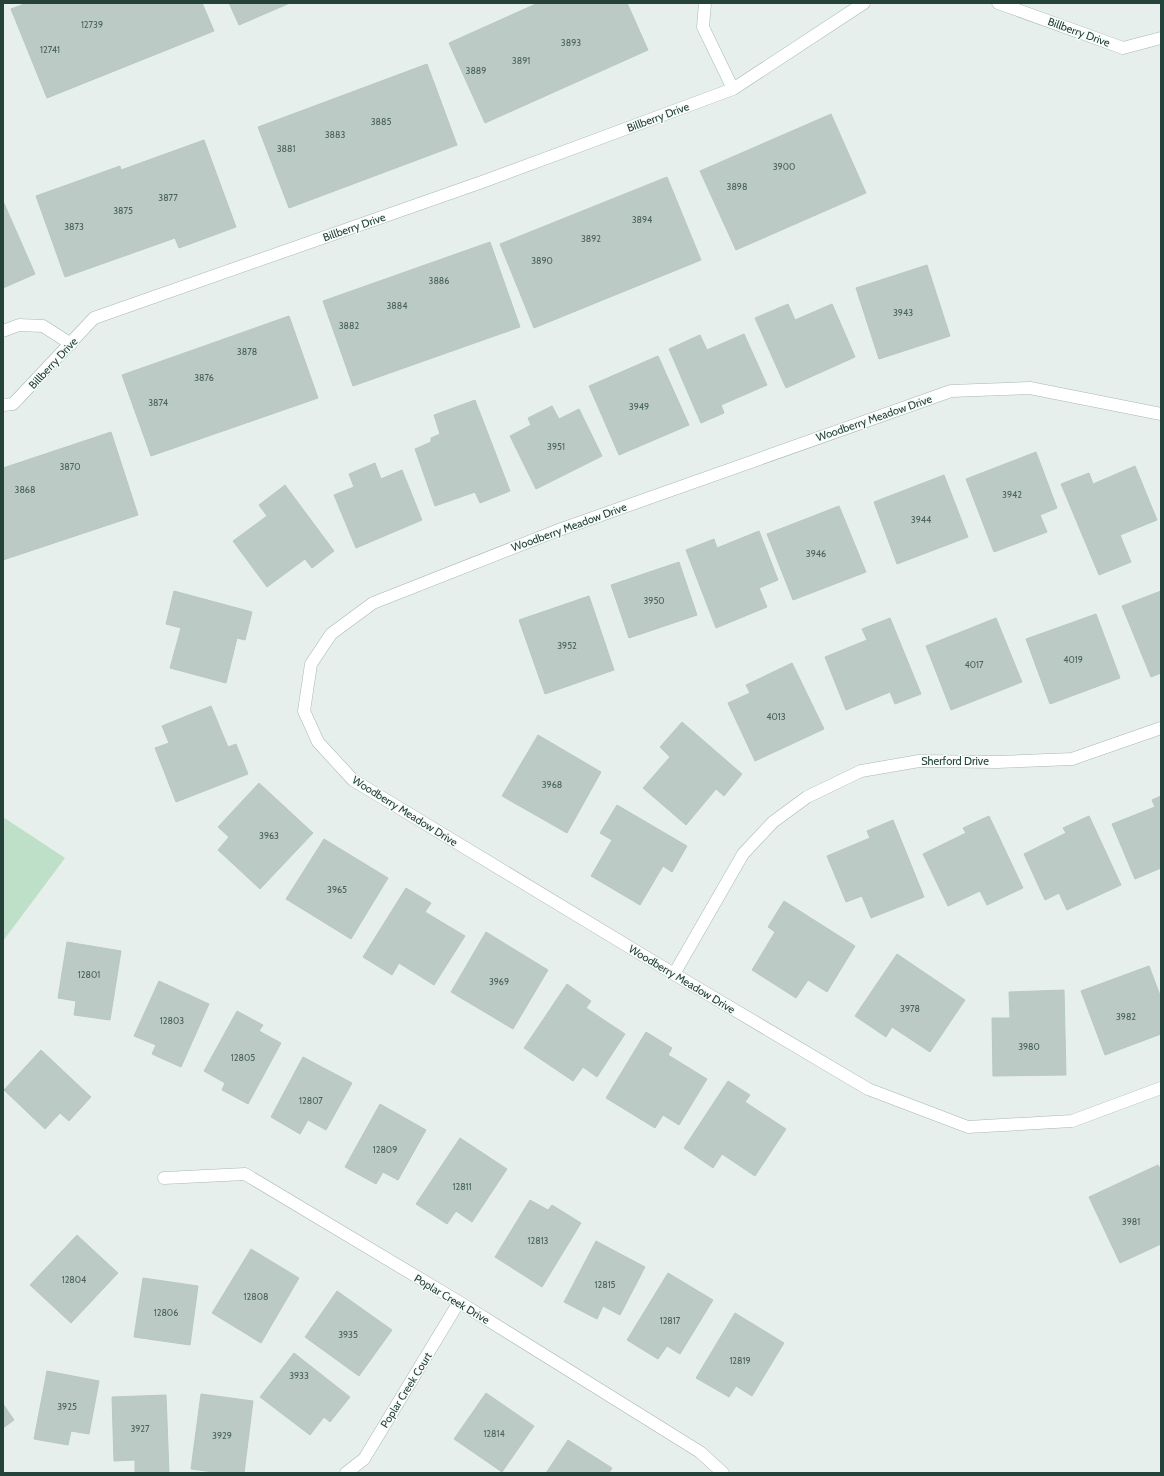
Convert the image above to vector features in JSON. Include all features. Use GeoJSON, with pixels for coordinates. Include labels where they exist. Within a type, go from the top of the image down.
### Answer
{"type":"FeatureCollection","features":[{"type":"Feature","properties":{"kind":"street"},"geometry":{"type":"LineString","coordinates":[[706,3],[703,27],[733,89]]}},
{"type":"Feature","properties":{"kind":"street","name":"Billberry Drive"},"geometry":{"type":"LineString","coordinates":[[3,405],[14,404],[94,318],[475,185],[733,89],[864,3]]}},
{"type":"Feature","properties":{"kind":"street","name":"Billberry Drive"},"geometry":{"type":"LineString","coordinates":[[998,3],[1123,48],[1161,38]]}},
{"type":"Feature","properties":{"kind":"street"},"geometry":{"type":"LineString","coordinates":[[3,331],[19,325],[43,326],[71,344]]}},
{"type":"Feature","properties":{"kind":"street","name":"Woodberry Meadow Drive"},"geometry":{"type":"LineString","coordinates":[[1161,414],[1030,388],[951,391],[541,536],[373,603],[331,634],[312,664],[304,711],[318,742],[353,780],[674,974],[868,1089],[968,1127],[1072,1122],[1161,1088]]}},
{"type":"Feature","properties":{"kind":"street","name":"Sherford Drive"},"geometry":{"type":"LineString","coordinates":[[674,974],[743,854],[773,822],[807,797],[861,771],[919,760],[997,762],[1072,759],[1161,728]]}},
{"type":"Feature","properties":{"kind":"street","name":"Poplar Creek Drive"},"geometry":{"type":"LineString","coordinates":[[164,1178],[244,1174],[460,1302],[700,1452],[723,1473]]}},
{"type":"Feature","properties":{"kind":"street","name":"Poplar Creek Court"},"geometry":{"type":"LineString","coordinates":[[346,1473],[364,1459],[460,1302]]}},
{"type":"Feature","properties":{"kind":"green space"},"geometry":{"type":"Polygon","coordinates":[[[3,817],[65,858],[3,941],[3,817]]]}},
{"type":"Feature","properties":{"kind":"building"},"geometry":{"type":"Polygon","coordinates":[[[27,3],[202,3],[214,31],[47,98],[11,9],[27,3]]]}},
{"type":"Feature","properties":{"kind":"building"},"geometry":{"type":"Polygon","coordinates":[[[229,3],[290,3],[239,25],[229,3]]]}},
{"type":"Feature","properties":{"kind":"building"},"geometry":{"type":"Polygon","coordinates":[[[538,3],[627,3],[648,50],[485,123],[449,43],[538,3]]]}},
{"type":"Feature","properties":{"kind":"building"},"geometry":{"type":"Polygon","coordinates":[[[427,64],[457,145],[289,208],[258,127],[427,64]]]}},
{"type":"Feature","properties":{"kind":"building"},"geometry":{"type":"Polygon","coordinates":[[[831,114],[866,193],[736,250],[700,171],[831,114]]]}},
{"type":"Feature","properties":{"kind":"building"},"geometry":{"type":"Polygon","coordinates":[[[204,140],[236,227],[179,248],[175,238],[65,277],[36,196],[120,166],[121,170],[204,140]]]}},
{"type":"Feature","properties":{"kind":"building"},"geometry":{"type":"Polygon","coordinates":[[[667,177],[701,260],[534,328],[500,244],[667,177]]]}},
{"type":"Feature","properties":{"kind":"building"},"geometry":{"type":"Polygon","coordinates":[[[3,201],[35,274],[3,288],[3,201]]]}},
{"type":"Feature","properties":{"kind":"building"},"geometry":{"type":"Polygon","coordinates":[[[490,242],[520,327],[353,386],[323,301],[490,242]]]}},
{"type":"Feature","properties":{"kind":"building"},"geometry":{"type":"Polygon","coordinates":[[[927,265],[950,336],[879,359],[856,288],[927,265]]]}},
{"type":"Feature","properties":{"kind":"building"},"geometry":{"type":"Polygon","coordinates":[[[788,304],[795,320],[832,304],[855,357],[786,388],[755,318],[788,304]]]}},
{"type":"Feature","properties":{"kind":"building"},"geometry":{"type":"Polygon","coordinates":[[[289,316],[318,398],[151,456],[122,375],[289,316]]]}},
{"type":"Feature","properties":{"kind":"building"},"geometry":{"type":"Polygon","coordinates":[[[744,334],[767,385],[721,405],[724,413],[701,423],[669,349],[700,335],[707,350],[744,334]]]}},
{"type":"Feature","properties":{"kind":"building"},"geometry":{"type":"Polygon","coordinates":[[[658,356],[689,425],[619,455],[589,386],[658,356]]]}},
{"type":"Feature","properties":{"kind":"building"},"geometry":{"type":"Polygon","coordinates":[[[475,400],[510,491],[480,503],[475,492],[435,506],[415,449],[431,442],[431,438],[440,434],[434,415],[475,400]]]}},
{"type":"Feature","properties":{"kind":"building"},"geometry":{"type":"Polygon","coordinates":[[[552,406],[559,419],[579,409],[602,456],[536,489],[510,436],[531,425],[528,418],[552,406]]]}},
{"type":"Feature","properties":{"kind":"building"},"geometry":{"type":"Polygon","coordinates":[[[111,432],[138,515],[3,560],[3,468],[111,432]]]}},
{"type":"Feature","properties":{"kind":"building"},"geometry":{"type":"Polygon","coordinates":[[[1036,452],[1057,508],[1040,515],[1047,532],[994,552],[966,479],[1036,452]]]}},
{"type":"Feature","properties":{"kind":"building"},"geometry":{"type":"Polygon","coordinates":[[[375,463],[381,479],[402,470],[422,520],[356,548],[334,495],[354,487],[349,474],[375,463]]]}},
{"type":"Feature","properties":{"kind":"building"},"geometry":{"type":"Polygon","coordinates":[[[1135,466],[1157,520],[1120,535],[1131,562],[1099,575],[1061,484],[1089,473],[1093,484],[1135,466]]]}},
{"type":"Feature","properties":{"kind":"building"},"geometry":{"type":"Polygon","coordinates":[[[944,475],[968,537],[897,564],[874,502],[944,475]]]}},
{"type":"Feature","properties":{"kind":"building"},"geometry":{"type":"Polygon","coordinates":[[[285,485],[334,551],[312,568],[305,559],[267,587],[233,541],[267,516],[259,505],[285,485]]]}},
{"type":"Feature","properties":{"kind":"building"},"geometry":{"type":"Polygon","coordinates":[[[839,506],[866,572],[793,600],[767,534],[839,506]]]}},
{"type":"Feature","properties":{"kind":"building"},"geometry":{"type":"Polygon","coordinates":[[[759,531],[778,580],[759,588],[767,607],[716,628],[686,550],[714,539],[717,548],[759,531]]]}},
{"type":"Feature","properties":{"kind":"building"},"geometry":{"type":"Polygon","coordinates":[[[679,562],[697,615],[629,638],[611,585],[679,562]]]}},
{"type":"Feature","properties":{"kind":"building"},"geometry":{"type":"Polygon","coordinates":[[[174,591],[252,612],[245,640],[237,638],[226,683],[170,668],[181,628],[166,624],[174,591]]]}},
{"type":"Feature","properties":{"kind":"building"},"geometry":{"type":"Polygon","coordinates":[[[1161,591],[1161,673],[1151,677],[1122,606],[1161,591]]]}},
{"type":"Feature","properties":{"kind":"building"},"geometry":{"type":"Polygon","coordinates":[[[589,596],[614,670],[545,694],[519,620],[589,596]]]}},
{"type":"Feature","properties":{"kind":"building"},"geometry":{"type":"Polygon","coordinates":[[[1096,614],[1120,678],[1050,704],[1026,639],[1096,614]]]}},
{"type":"Feature","properties":{"kind":"building"},"geometry":{"type":"Polygon","coordinates":[[[890,618],[921,694],[895,704],[890,692],[846,710],[825,657],[867,640],[862,629],[890,618]]]}},
{"type":"Feature","properties":{"kind":"building"},"geometry":{"type":"Polygon","coordinates":[[[996,618],[1022,682],[951,710],[926,646],[996,618]]]}},
{"type":"Feature","properties":{"kind":"building"},"geometry":{"type":"Polygon","coordinates":[[[792,663],[824,729],[755,761],[728,703],[750,693],[746,685],[792,663]]]}},
{"type":"Feature","properties":{"kind":"building"},"geometry":{"type":"Polygon","coordinates":[[[211,706],[228,747],[236,744],[248,774],[176,802],[155,748],[169,743],[162,726],[211,706]]]}},
{"type":"Feature","properties":{"kind":"building"},"geometry":{"type":"Polygon","coordinates":[[[682,722],[742,774],[724,796],[716,789],[686,825],[643,788],[670,757],[660,747],[682,722]]]}},
{"type":"Feature","properties":{"kind":"building"},"geometry":{"type":"Polygon","coordinates":[[[538,735],[601,772],[567,833],[502,796],[538,735]]]}},
{"type":"Feature","properties":{"kind":"building"},"geometry":{"type":"Polygon","coordinates":[[[259,783],[313,833],[260,889],[218,850],[229,837],[218,827],[259,783]]]}},
{"type":"Feature","properties":{"kind":"building"},"geometry":{"type":"Polygon","coordinates":[[[1161,796],[1161,868],[1135,879],[1112,824],[1155,807],[1152,800],[1161,796]]]}},
{"type":"Feature","properties":{"kind":"building"},"geometry":{"type":"Polygon","coordinates":[[[617,805],[687,846],[672,872],[663,866],[640,905],[591,876],[612,840],[600,833],[617,805]]]}},
{"type":"Feature","properties":{"kind":"building"},"geometry":{"type":"Polygon","coordinates":[[[989,816],[1023,888],[987,905],[980,891],[948,906],[923,854],[966,833],[963,828],[989,816]]]}},
{"type":"Feature","properties":{"kind":"building"},"geometry":{"type":"Polygon","coordinates":[[[1089,816],[1121,885],[1067,910],[1059,893],[1045,900],[1024,854],[1066,833],[1063,828],[1089,816]]]}},
{"type":"Feature","properties":{"kind":"building"},"geometry":{"type":"Polygon","coordinates":[[[893,820],[924,897],[871,918],[862,896],[846,902],[827,856],[870,838],[867,831],[893,820]]]}},
{"type":"Feature","properties":{"kind":"building"},"geometry":{"type":"Polygon","coordinates":[[[324,839],[388,878],[351,939],[286,899],[324,839]]]}},
{"type":"Feature","properties":{"kind":"building"},"geometry":{"type":"Polygon","coordinates":[[[406,888],[431,903],[425,912],[465,936],[434,985],[399,963],[392,975],[363,957],[406,888]]]}},
{"type":"Feature","properties":{"kind":"building"},"geometry":{"type":"Polygon","coordinates":[[[784,901],[855,946],[827,992],[808,980],[796,998],[752,970],[775,932],[768,927],[784,901]]]}},
{"type":"Feature","properties":{"kind":"building"},"geometry":{"type":"Polygon","coordinates":[[[486,932],[548,970],[513,1029],[451,992],[486,932]]]}},
{"type":"Feature","properties":{"kind":"building"},"geometry":{"type":"Polygon","coordinates":[[[67,942],[121,951],[110,1020],[74,1015],[76,1001],[58,998],[67,942]]]}},
{"type":"Feature","properties":{"kind":"building"},"geometry":{"type":"Polygon","coordinates":[[[897,954],[965,1000],[930,1052],[892,1027],[886,1037],[855,1016],[897,954]]]}},
{"type":"Feature","properties":{"kind":"building"},"geometry":{"type":"Polygon","coordinates":[[[1149,966],[1161,998],[1161,1034],[1105,1055],[1081,991],[1149,966]]]}},
{"type":"Feature","properties":{"kind":"building"},"geometry":{"type":"Polygon","coordinates":[[[159,981],[209,1004],[181,1067],[152,1054],[156,1045],[134,1036],[159,981]]]}},
{"type":"Feature","properties":{"kind":"building"},"geometry":{"type":"Polygon","coordinates":[[[567,984],[591,1001],[586,1008],[625,1034],[597,1077],[583,1067],[573,1081],[524,1048],[567,984]]]}},
{"type":"Feature","properties":{"kind":"building"},"geometry":{"type":"Polygon","coordinates":[[[1064,990],[1066,1075],[993,1076],[992,1018],[1010,1018],[1009,992],[1064,990]]]}},
{"type":"Feature","properties":{"kind":"building"},"geometry":{"type":"Polygon","coordinates":[[[237,1011],[263,1025],[259,1031],[281,1043],[248,1104],[222,1090],[225,1083],[204,1071],[237,1011]]]}},
{"type":"Feature","properties":{"kind":"building"},"geometry":{"type":"Polygon","coordinates":[[[646,1032],[672,1048],[668,1055],[707,1079],[679,1125],[663,1115],[655,1128],[606,1098],[646,1032]]]}},
{"type":"Feature","properties":{"kind":"building"},"geometry":{"type":"Polygon","coordinates":[[[41,1050],[91,1097],[69,1121],[60,1113],[45,1129],[4,1090],[41,1050]]]}},
{"type":"Feature","properties":{"kind":"building"},"geometry":{"type":"Polygon","coordinates":[[[303,1057],[352,1083],[326,1130],[308,1120],[300,1134],[271,1117],[303,1057]]]}},
{"type":"Feature","properties":{"kind":"building"},"geometry":{"type":"Polygon","coordinates":[[[728,1081],[750,1095],[745,1102],[786,1129],[755,1176],[722,1154],[713,1168],[684,1148],[728,1081]]]}},
{"type":"Feature","properties":{"kind":"building"},"geometry":{"type":"Polygon","coordinates":[[[380,1104],[426,1130],[398,1180],[383,1172],[376,1184],[345,1167],[380,1104]]]}},
{"type":"Feature","properties":{"kind":"building"},"geometry":{"type":"Polygon","coordinates":[[[460,1138],[507,1169],[472,1222],[456,1211],[447,1224],[416,1204],[460,1138]]]}},
{"type":"Feature","properties":{"kind":"building"},"geometry":{"type":"Polygon","coordinates":[[[1158,1165],[1161,1170],[1161,1244],[1120,1263],[1089,1197],[1158,1165]]]}},
{"type":"Feature","properties":{"kind":"building"},"geometry":{"type":"Polygon","coordinates":[[[530,1200],[548,1210],[552,1205],[581,1223],[542,1287],[495,1257],[530,1200]]]}},
{"type":"Feature","properties":{"kind":"building"},"geometry":{"type":"Polygon","coordinates":[[[77,1235],[118,1273],[71,1323],[30,1285],[77,1235]]]}},
{"type":"Feature","properties":{"kind":"building"},"geometry":{"type":"Polygon","coordinates":[[[596,1241],[645,1267],[620,1315],[603,1306],[597,1319],[564,1302],[596,1241]]]}},
{"type":"Feature","properties":{"kind":"building"},"geometry":{"type":"Polygon","coordinates":[[[251,1249],[299,1278],[261,1343],[212,1313],[251,1249]]]}},
{"type":"Feature","properties":{"kind":"building"},"geometry":{"type":"Polygon","coordinates":[[[668,1273],[713,1300],[680,1354],[667,1346],[658,1359],[627,1340],[668,1273]]]}},
{"type":"Feature","properties":{"kind":"building"},"geometry":{"type":"Polygon","coordinates":[[[143,1278],[198,1286],[190,1345],[134,1337],[143,1278]]]}},
{"type":"Feature","properties":{"kind":"building"},"geometry":{"type":"Polygon","coordinates":[[[337,1291],[392,1330],[359,1376],[305,1337],[337,1291]]]}},
{"type":"Feature","properties":{"kind":"building"},"geometry":{"type":"Polygon","coordinates":[[[735,1313],[784,1343],[752,1396],[736,1386],[729,1397],[696,1378],[735,1313]]]}},
{"type":"Feature","properties":{"kind":"building"},"geometry":{"type":"Polygon","coordinates":[[[294,1353],[350,1397],[330,1422],[324,1417],[310,1435],[260,1397],[294,1353]]]}},
{"type":"Feature","properties":{"kind":"building"},"geometry":{"type":"Polygon","coordinates":[[[47,1371],[99,1381],[89,1434],[71,1431],[68,1445],[34,1439],[47,1371]]]}},
{"type":"Feature","properties":{"kind":"building"},"geometry":{"type":"Polygon","coordinates":[[[486,1393],[534,1426],[502,1472],[454,1439],[486,1393]]]}},
{"type":"Feature","properties":{"kind":"building"},"geometry":{"type":"Polygon","coordinates":[[[201,1394],[253,1401],[244,1473],[221,1473],[191,1469],[201,1394]]]}},
{"type":"Feature","properties":{"kind":"building"},"geometry":{"type":"Polygon","coordinates":[[[166,1395],[169,1473],[135,1473],[135,1460],[114,1461],[112,1397],[166,1395]]]}},
{"type":"Feature","properties":{"kind":"building"},"geometry":{"type":"Polygon","coordinates":[[[3,1404],[14,1420],[3,1428],[3,1404]]]}},
{"type":"Feature","properties":{"kind":"building"},"geometry":{"type":"Polygon","coordinates":[[[568,1440],[612,1468],[609,1473],[546,1473],[568,1440]]]}}]}
